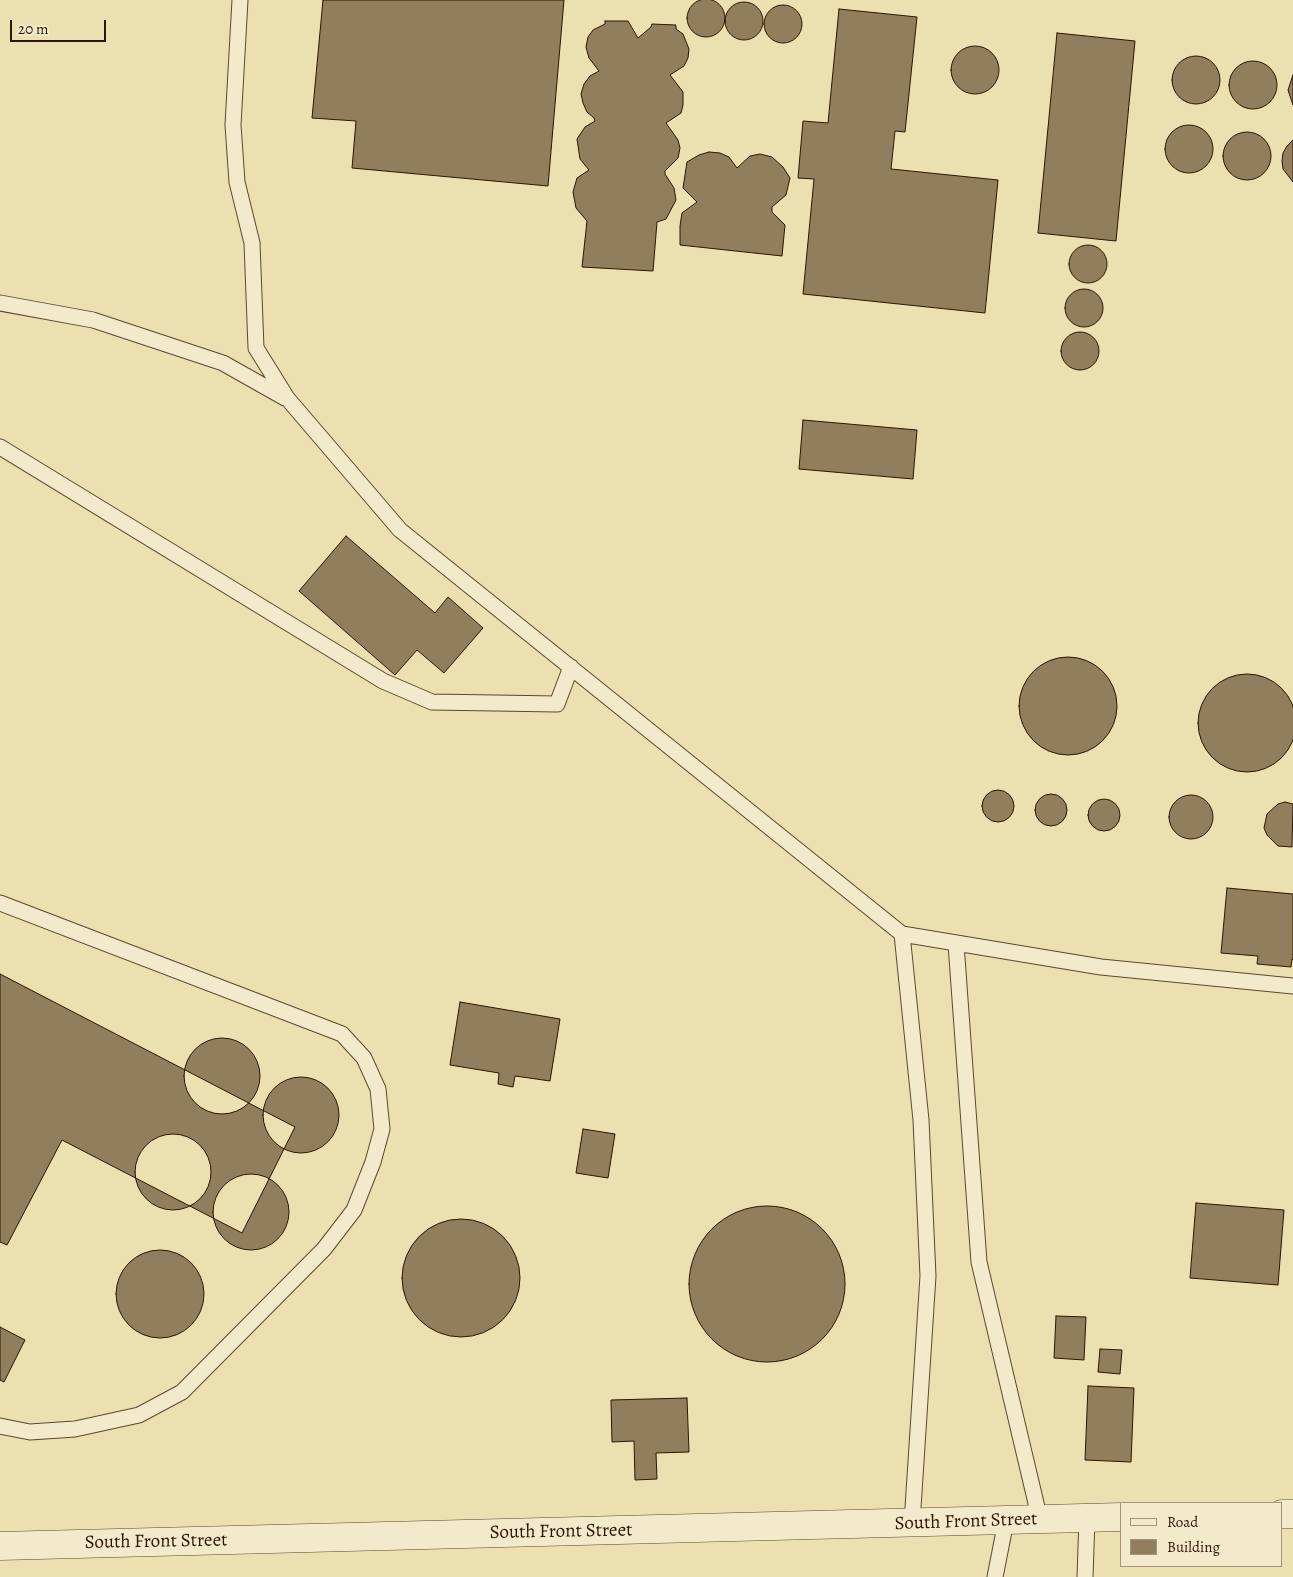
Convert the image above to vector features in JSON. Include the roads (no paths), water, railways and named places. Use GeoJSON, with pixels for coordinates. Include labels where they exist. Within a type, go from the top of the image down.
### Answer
{"type":"FeatureCollection","features":[{"type":"Feature","properties":{"kind":"street","name":"South Front Street"},"geometry":{"type":"LineString","coordinates":[[0,1546],[1120,1517]]}},
{"type":"Feature","properties":{"kind":"lane"},"geometry":{"type":"LineString","coordinates":[[240,0],[233,125],[237,182],[252,243],[256,348],[287,398],[400,530],[902,934],[1101,967],[1293,986]]}},
{"type":"Feature","properties":{"kind":"lane"},"geometry":{"type":"LineString","coordinates":[[0,303],[93,320],[214,360],[287,398]]}},
{"type":"Feature","properties":{"kind":"lane"},"geometry":{"type":"LineString","coordinates":[[0,447],[383,681],[432,702],[557,704],[571,667]]}},
{"type":"Feature","properties":{"kind":"lane"},"geometry":{"type":"LineString","coordinates":[[0,902],[342,1034],[364,1058],[378,1089],[382,1129],[373,1162],[354,1210],[324,1250],[182,1392],[138,1414],[75,1429],[30,1432],[0,1426]]}},
{"type":"Feature","properties":{"kind":"lane"},"geometry":{"type":"LineString","coordinates":[[902,934],[920,1120],[928,1276],[912,1523]]}},
{"type":"Feature","properties":{"kind":"lane"},"geometry":{"type":"LineString","coordinates":[[956,944],[979,1262],[1040,1520]]}},
{"type":"Feature","properties":{"kind":"lane"},"geometry":{"type":"LineString","coordinates":[[1085,1577],[1087,1518]]}},
{"type":"Feature","properties":{"kind":"lane"},"geometry":{"type":"LineString","coordinates":[[995,1577],[1006,1521]]}}]}
